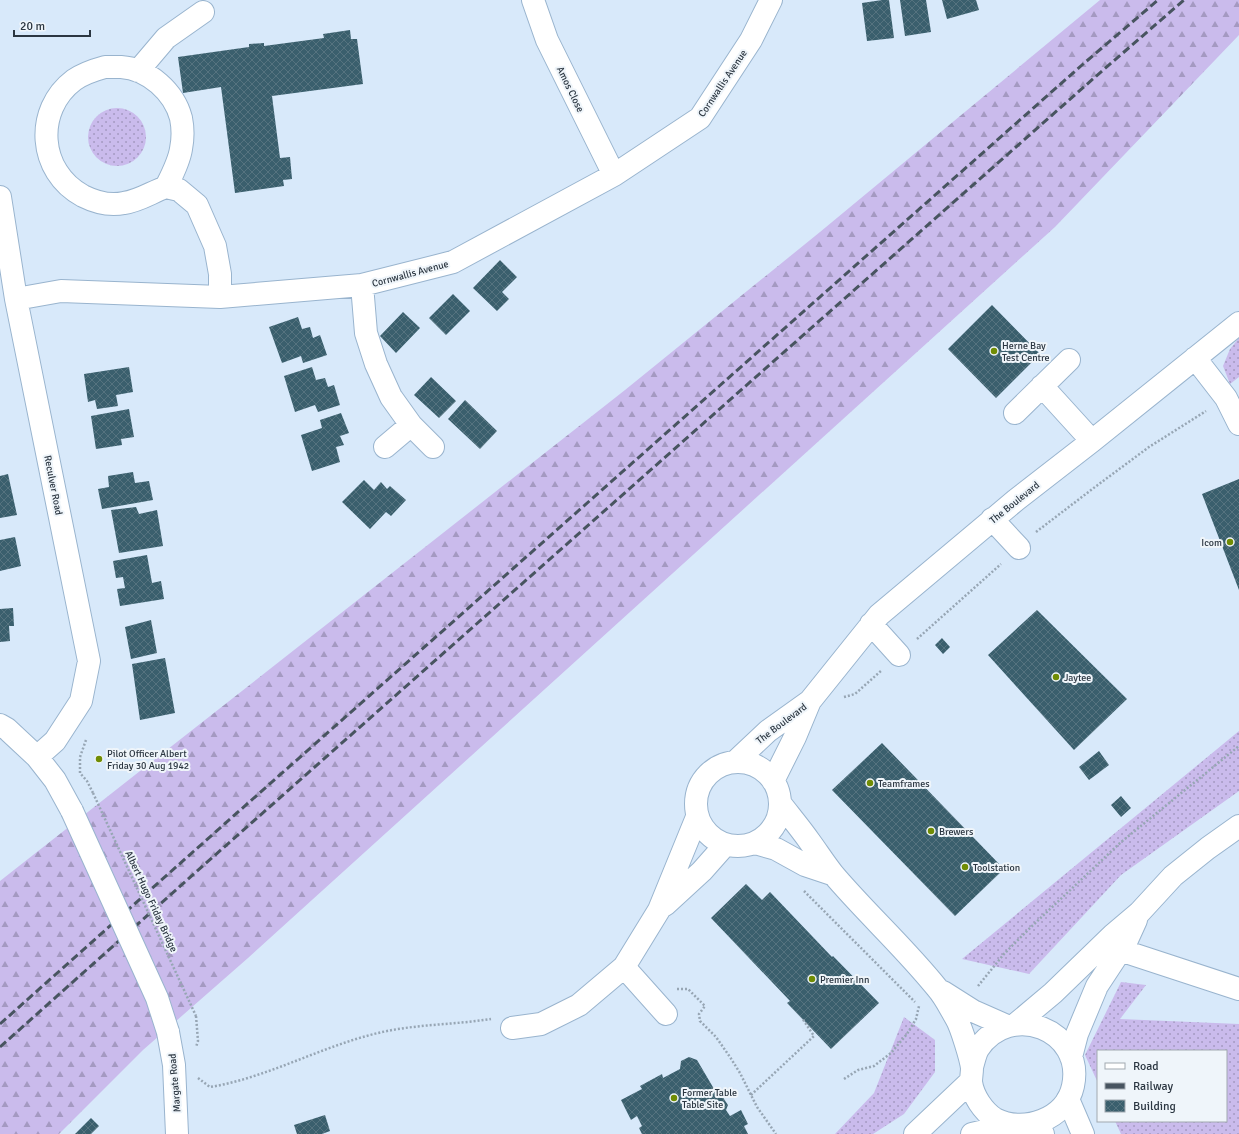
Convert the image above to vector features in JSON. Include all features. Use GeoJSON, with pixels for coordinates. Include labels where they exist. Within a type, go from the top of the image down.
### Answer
{"type":"FeatureCollection","features":[{"type":"Feature","properties":{"kind":"main road","name":"Amos Close"},"geometry":{"type":"LineString","coordinates":[[532,0],[547,40],[614,176]]}},
{"type":"Feature","properties":{"kind":"main road","name":"Cornwallis Avenue"},"geometry":{"type":"LineString","coordinates":[[16,299],[60,291],[220,297],[362,286],[453,262],[614,176],[700,118],[751,40],[771,0]]}},
{"type":"Feature","properties":{"kind":"main road"},"geometry":{"type":"LineString","coordinates":[[138,71],[166,38],[202,12]]}},
{"type":"Feature","properties":{"kind":"main road"},"geometry":{"type":"LineString","coordinates":[[166,187],[181,151],[183,135],[181,118],[175,103],[165,90],[153,79],[138,71],[122,67],[105,68],[89,72],[75,79],[63,90],[53,104],[47,120],[46,136],[48,152],[54,168],[63,181],[76,192],[90,200],[107,204],[123,204],[139,199],[166,187],[179,190],[197,205],[215,246],[220,274],[220,297]]}},
{"type":"Feature","properties":{"kind":"main road","name":"Reculver Road"},"geometry":{"type":"LineString","coordinates":[[0,197],[16,299],[89,661],[82,701],[55,741],[37,757]]}},
{"type":"Feature","properties":{"kind":"main road"},"geometry":{"type":"LineString","coordinates":[[362,286],[366,333],[376,364],[391,397],[411,425],[433,447]]}},
{"type":"Feature","properties":{"kind":"main road","name":"The Boulevard"},"geometry":{"type":"LineString","coordinates":[[773,781],[816,694],[879,615],[1021,495],[1092,441],[1239,323]]}},
{"type":"Feature","properties":{"kind":"main road"},"geometry":{"type":"LineString","coordinates":[[1195,358],[1226,398],[1239,424]]}},
{"type":"Feature","properties":{"kind":"main road"},"geometry":{"type":"LineString","coordinates":[[1015,413],[1069,360]]}},
{"type":"Feature","properties":{"kind":"main road"},"geometry":{"type":"LineString","coordinates":[[1042,386],[1092,441]]}},
{"type":"Feature","properties":{"kind":"main road"},"geometry":{"type":"LineString","coordinates":[[385,447],[411,425]]}},
{"type":"Feature","properties":{"kind":"main road"},"geometry":{"type":"LineString","coordinates":[[992,519],[1018,548]]}},
{"type":"Feature","properties":{"kind":"main road"},"geometry":{"type":"LineString","coordinates":[[871,624],[899,655]]}},
{"type":"Feature","properties":{"kind":"main road","name":"The Boulevard"},"geometry":{"type":"LineString","coordinates":[[735,762],[768,731],[816,694]]}},
{"type":"Feature","properties":{"kind":"main road","name":"Margate Road"},"geometry":{"type":"LineString","coordinates":[[0,726],[7,729],[37,757],[55,780],[72,811],[157,998],[168,1032],[182,1064],[177,1134]]}},
{"type":"Feature","properties":{"kind":"main road"},"geometry":{"type":"LineString","coordinates":[[735,762],[750,764],[763,770],[773,781],[778,792],[780,803],[777,820],[768,834],[755,843],[735,847],[725,845],[708,834],[697,817],[695,802],[699,787],[708,775],[720,766],[735,762]]}},
{"type":"Feature","properties":{"kind":"main road"},"geometry":{"type":"LineString","coordinates":[[780,803],[809,840],[832,874],[917,964],[938,989],[959,1024],[975,1096],[984,1109],[996,1119],[1043,1134]]}},
{"type":"Feature","properties":{"kind":"main road"},"geometry":{"type":"LineString","coordinates":[[512,1028],[541,1024],[579,1005],[624,966],[659,910],[697,817]]}},
{"type":"Feature","properties":{"kind":"main road"},"geometry":{"type":"LineString","coordinates":[[915,1134],[971,1074],[978,1049],[990,1035],[1012,1025],[1054,994],[1113,935],[1139,913],[1173,876],[1239,826]]}},
{"type":"Feature","properties":{"kind":"main road"},"geometry":{"type":"LineString","coordinates":[[755,843],[776,849],[805,865],[832,874]]}},
{"type":"Feature","properties":{"kind":"main road"},"geometry":{"type":"LineString","coordinates":[[659,910],[702,871],[725,845]]}},
{"type":"Feature","properties":{"kind":"main road"},"geometry":{"type":"LineString","coordinates":[[1071,1057],[1077,1034],[1097,986],[1126,942],[1139,913]]}},
{"type":"Feature","properties":{"kind":"main road"},"geometry":{"type":"LineString","coordinates":[[1120,950],[1239,989]]}},
{"type":"Feature","properties":{"kind":"main road"},"geometry":{"type":"LineString","coordinates":[[624,966],[666,1014]]}},
{"type":"Feature","properties":{"kind":"main road"},"geometry":{"type":"LineString","coordinates":[[938,989],[973,1011],[1012,1025],[1034,1025],[1050,1031],[1062,1042],[1071,1057],[1074,1071],[1073,1086],[1068,1099],[1060,1111],[1048,1120],[1036,1125],[1016,1126],[972,1134]]}},
{"type":"Feature","properties":{"kind":"main road"},"geometry":{"type":"LineString","coordinates":[[1068,1099],[1083,1134]]}},
{"type":"Feature","properties":{"kind":"path"},"geometry":{"type":"LineString","coordinates":[[816,694],[843,698],[855,694],[1041,528],[1149,447],[1226,398]]}},
{"type":"Feature","properties":{"kind":"path","name":"Albert Hugo Friday Bridge"},"geometry":{"type":"LineString","coordinates":[[88,735],[80,757],[80,773],[87,781],[93,793],[196,1016],[198,1041],[182,1064]]}},
{"type":"Feature","properties":{"kind":"path"},"geometry":{"type":"LineString","coordinates":[[976,989],[1004,954],[1120,843],[1239,746]]}},
{"type":"Feature","properties":{"kind":"path"},"geometry":{"type":"LineString","coordinates":[[803,890],[919,1006]]}},
{"type":"Feature","properties":{"kind":"path"},"geometry":{"type":"LineString","coordinates":[[676,989],[688,990],[705,1006],[699,1014],[700,1021],[716,1037],[730,1056],[757,1108],[776,1134]]}},
{"type":"Feature","properties":{"kind":"path"},"geometry":{"type":"LineString","coordinates":[[844,1079],[858,1070],[874,1066],[890,1053],[907,1034],[916,1019],[919,1006],[938,989]]}},
{"type":"Feature","properties":{"kind":"path"},"geometry":{"type":"LineString","coordinates":[[182,1064],[210,1086],[226,1084],[250,1077],[338,1045],[375,1034],[411,1028],[474,1022],[502,1017],[512,1028]]}},
{"type":"Feature","properties":{"kind":"path"},"geometry":{"type":"LineString","coordinates":[[751,1096],[814,1036],[802,1018]]}},
{"type":"Feature","properties":{"kind":"green space"},"geometry":{"type":"Polygon","coordinates":[[[1100,0],[1239,0],[1239,35],[1055,227],[248,958],[143,1050],[59,1134],[0,1134],[0,881],[625,390],[820,232],[1100,0]]]}},
{"type":"Feature","properties":{"kind":"green space"},"geometry":{"type":"Polygon","coordinates":[[[117,108],[128,110],[141,121],[144,126],[146,137],[144,148],[133,161],[128,164],[117,166],[106,164],[93,153],[90,148],[88,137],[90,126],[101,113],[106,110],[117,108]]]}},
{"type":"Feature","properties":{"kind":"green space"},"geometry":{"type":"Polygon","coordinates":[[[1239,338],[1239,377],[1230,384],[1223,366],[1230,349],[1239,338]]]}},
{"type":"Feature","properties":{"kind":"green space"},"geometry":{"type":"Polygon","coordinates":[[[1239,731],[1239,791],[1121,875],[1029,974],[962,959],[1239,731]]]}},
{"type":"Feature","properties":{"kind":"green space"},"geometry":{"type":"Polygon","coordinates":[[[1121,982],[1146,985],[1120,1019],[1239,1024],[1239,1134],[1121,1134],[1115,1122],[1227,1122],[1227,1050],[1097,1050],[1097,1081],[1085,1055],[1121,982]]]}},
{"type":"Feature","properties":{"kind":"green space"},"geometry":{"type":"Polygon","coordinates":[[[904,1017],[935,1040],[935,1072],[904,1114],[873,1134],[835,1134],[874,1093],[904,1017]]]}},
{"type":"Feature","properties":{"kind":"building"},"geometry":{"type":"Polygon","coordinates":[[[889,0],[894,38],[867,41],[862,3],[889,0]]]}},
{"type":"Feature","properties":{"kind":"building"},"geometry":{"type":"Polygon","coordinates":[[[900,0],[926,0],[931,32],[905,36],[900,0]]]}},
{"type":"Feature","properties":{"kind":"building"},"geometry":{"type":"Polygon","coordinates":[[[942,0],[976,0],[979,10],[947,19],[942,0]]]}},
{"type":"Feature","properties":{"kind":"building"},"geometry":{"type":"Polygon","coordinates":[[[350,30],[351,39],[357,39],[363,84],[272,96],[280,158],[290,157],[292,179],[283,180],[284,186],[235,193],[221,87],[183,93],[178,57],[249,47],[249,44],[264,43],[264,46],[324,38],[323,34],[350,30]]]}},
{"type":"Feature","properties":{"kind":"building"},"geometry":{"type":"Polygon","coordinates":[[[500,260],[517,277],[502,292],[509,299],[497,311],[473,288],[500,260]]]}},
{"type":"Feature","properties":{"kind":"building"},"geometry":{"type":"Polygon","coordinates":[[[453,294],[470,311],[446,335],[429,318],[453,294]]]}},
{"type":"Feature","properties":{"kind":"building","name":"Herne Bay Test Centre"},"geometry":{"type":"Polygon","coordinates":[[[992,305],[1040,354],[996,398],[948,349],[992,305]]]}},
{"type":"Feature","properties":{"kind":"building"},"geometry":{"type":"Polygon","coordinates":[[[403,312],[420,328],[396,353],[380,336],[403,312]]]}},
{"type":"Feature","properties":{"kind":"building"},"geometry":{"type":"Polygon","coordinates":[[[298,317],[302,329],[310,327],[313,338],[320,335],[327,355],[303,363],[301,356],[282,363],[269,327],[298,317]]]}},
{"type":"Feature","properties":{"kind":"building"},"geometry":{"type":"Polygon","coordinates":[[[129,367],[133,392],[116,395],[118,406],[97,409],[95,400],[88,402],[84,374],[129,367]]]}},
{"type":"Feature","properties":{"kind":"building"},"geometry":{"type":"Polygon","coordinates":[[[312,367],[316,380],[325,378],[328,387],[334,385],[340,405],[318,412],[315,405],[295,412],[284,376],[312,367]]]}},
{"type":"Feature","properties":{"kind":"building"},"geometry":{"type":"Polygon","coordinates":[[[431,377],[456,401],[439,418],[414,395],[431,377]]]}},
{"type":"Feature","properties":{"kind":"building"},"geometry":{"type":"Polygon","coordinates":[[[465,400],[497,431],[480,449],[448,419],[465,400]]]}},
{"type":"Feature","properties":{"kind":"building"},"geometry":{"type":"Polygon","coordinates":[[[129,409],[134,437],[121,439],[122,445],[96,449],[91,416],[129,409]]]}},
{"type":"Feature","properties":{"kind":"building"},"geometry":{"type":"Polygon","coordinates":[[[341,413],[349,433],[340,436],[344,445],[336,447],[340,462],[312,471],[301,435],[322,428],[320,420],[341,413]]]}},
{"type":"Feature","properties":{"kind":"building"},"geometry":{"type":"Polygon","coordinates":[[[133,472],[135,483],[149,481],[153,500],[102,509],[98,489],[109,487],[108,476],[133,472]]]}},
{"type":"Feature","properties":{"kind":"building"},"geometry":{"type":"Polygon","coordinates":[[[8,474],[17,515],[0,518],[0,476],[8,474]]]}},
{"type":"Feature","properties":{"kind":"building","name":"Icom"},"geometry":{"type":"Polygon","coordinates":[[[1239,479],[1239,590],[1202,494],[1239,479]]]}},
{"type":"Feature","properties":{"kind":"building"},"geometry":{"type":"Polygon","coordinates":[[[364,480],[374,490],[381,482],[387,489],[390,486],[406,500],[391,516],[386,512],[370,529],[342,502],[364,480]]]}},
{"type":"Feature","properties":{"kind":"building"},"geometry":{"type":"Polygon","coordinates":[[[136,507],[139,514],[157,510],[163,546],[119,553],[111,510],[136,507]]]}},
{"type":"Feature","properties":{"kind":"building"},"geometry":{"type":"Polygon","coordinates":[[[15,537],[21,566],[0,571],[0,540],[15,537]]]}},
{"type":"Feature","properties":{"kind":"building"},"geometry":{"type":"Polygon","coordinates":[[[147,555],[152,583],[161,581],[164,599],[120,606],[117,589],[125,588],[123,577],[116,578],[113,561],[147,555]]]}},
{"type":"Feature","properties":{"kind":"building"},"geometry":{"type":"Polygon","coordinates":[[[13,608],[14,626],[9,626],[10,641],[0,642],[0,609],[13,608]]]}},
{"type":"Feature","properties":{"kind":"building","name":"Jaytee"},"geometry":{"type":"Polygon","coordinates":[[[1037,610],[1127,699],[1074,750],[988,655],[1037,610]]]}},
{"type":"Feature","properties":{"kind":"building"},"geometry":{"type":"Polygon","coordinates":[[[151,620],[157,653],[131,659],[125,627],[151,620]]]}},
{"type":"Feature","properties":{"kind":"building"},"geometry":{"type":"Polygon","coordinates":[[[942,638],[950,647],[943,654],[935,645],[942,638]]]}},
{"type":"Feature","properties":{"kind":"building"},"geometry":{"type":"Polygon","coordinates":[[[165,658],[175,713],[140,720],[132,664],[165,658]]]}},
{"type":"Feature","properties":{"kind":"building"},"geometry":{"type":"Polygon","coordinates":[[[882,743],[1004,869],[955,916],[832,790],[882,743]]]}},
{"type":"Feature","properties":{"kind":"building"},"geometry":{"type":"Polygon","coordinates":[[[1099,751],[1109,765],[1089,780],[1079,767],[1099,751]]]}},
{"type":"Feature","properties":{"kind":"building"},"geometry":{"type":"Polygon","coordinates":[[[1121,796],[1131,808],[1121,817],[1111,805],[1121,796]]]}},
{"type":"Feature","properties":{"kind":"building","name":"Premier Inn"},"geometry":{"type":"Polygon","coordinates":[[[746,884],[762,900],[770,892],[832,957],[833,956],[879,1003],[831,1049],[787,1003],[790,1001],[711,918],[746,884]]]}},
{"type":"Feature","properties":{"kind":"building","name":"Former Table Table Site"},"geometry":{"type":"Polygon","coordinates":[[[689,1057],[697,1060],[717,1094],[722,1096],[728,1105],[726,1110],[730,1116],[741,1110],[748,1124],[744,1126],[748,1134],[642,1134],[639,1128],[642,1126],[637,1116],[631,1120],[621,1100],[642,1089],[640,1086],[662,1074],[663,1078],[680,1069],[681,1061],[689,1057]]]}},
{"type":"Feature","properties":{"kind":"building"},"geometry":{"type":"Polygon","coordinates":[[[325,1115],[330,1131],[322,1134],[297,1134],[294,1125],[325,1115]]]}},
{"type":"Feature","properties":{"kind":"building"},"geometry":{"type":"Polygon","coordinates":[[[91,1118],[99,1126],[91,1134],[75,1134],[91,1118]]]}},
{"type":"Feature","properties":{"kind":"railway"},"geometry":{"type":"LineString","coordinates":[[0,1024],[1082,65],[1158,0]]}},
{"type":"Feature","properties":{"kind":"railway"},"geometry":{"type":"LineString","coordinates":[[0,1047],[205,864],[1184,0]]}},
{"type":"Feature","properties":{"kind":"place","name":"Herne Bay Test Centre"},"geometry":{"type":"Point","coordinates":[994,351]}},
{"type":"Feature","properties":{"kind":"place","name":"Icom"},"geometry":{"type":"Point","coordinates":[1230,542]}},
{"type":"Feature","properties":{"kind":"place","name":"Jaytee"},"geometry":{"type":"Point","coordinates":[1056,677]}},
{"type":"Feature","properties":{"kind":"place","name":"Pilot Officer Albert Friday 30 Aug 1942"},"geometry":{"type":"Point","coordinates":[99,759]}},
{"type":"Feature","properties":{"kind":"place","name":"Teamframes"},"geometry":{"type":"Point","coordinates":[870,783]}},
{"type":"Feature","properties":{"kind":"place","name":"Brewers"},"geometry":{"type":"Point","coordinates":[931,831]}},
{"type":"Feature","properties":{"kind":"place","name":"Toolstation"},"geometry":{"type":"Point","coordinates":[965,867]}},
{"type":"Feature","properties":{"kind":"place","name":"Premier Inn"},"geometry":{"type":"Point","coordinates":[812,979]}},
{"type":"Feature","properties":{"kind":"place","name":"Former Table Table Site"},"geometry":{"type":"Point","coordinates":[674,1098]}}]}
